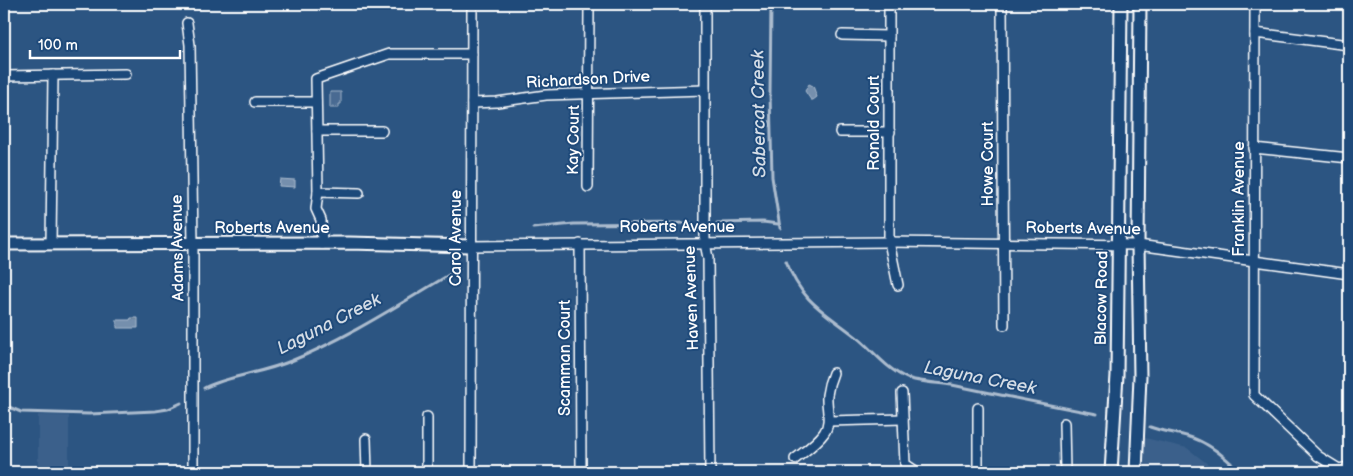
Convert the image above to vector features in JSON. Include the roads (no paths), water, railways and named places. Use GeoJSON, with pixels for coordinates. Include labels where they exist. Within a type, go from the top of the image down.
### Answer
{"type":"FeatureCollection","features":[{"type":"Feature","properties":{"kind":"street","name":"Carol Avenue"},"geometry":{"type":"LineString","coordinates":[[471,472],[472,4]]}},
{"type":"Feature","properties":{"kind":"street","name":"Kay Court"},"geometry":{"type":"LineString","coordinates":[[588,187],[589,4]]}},
{"type":"Feature","properties":{"kind":"street","name":"Haven Avenue"},"geometry":{"type":"LineString","coordinates":[[705,4],[705,243],[708,258],[710,472]]}},
{"type":"Feature","properties":{"kind":"street","name":"Ronald Court"},"geometry":{"type":"LineString","coordinates":[[889,4],[889,242],[898,285]]}},
{"type":"Feature","properties":{"kind":"street","name":"Howe Court"},"geometry":{"type":"LineString","coordinates":[[1002,4],[1004,325]]}},
{"type":"Feature","properties":{"kind":"street","name":"Blacow Road"},"geometry":{"type":"LineString","coordinates":[[1111,472],[1117,375],[1121,4]]}},
{"type":"Feature","properties":{"kind":"street"},"geometry":{"type":"LineString","coordinates":[[1136,472],[1140,376],[1138,246],[1140,4]]}},
{"type":"Feature","properties":{"kind":"street","name":"Franklin Avenue"},"geometry":{"type":"LineString","coordinates":[[1255,4],[1254,395],[1318,456],[1339,469],[1349,467]]}},
{"type":"Feature","properties":{"kind":"street","name":"Adams Avenue"},"geometry":{"type":"LineString","coordinates":[[187,23],[190,45],[193,244],[193,472]]}},
{"type":"Feature","properties":{"kind":"street"},"geometry":{"type":"LineString","coordinates":[[1255,33],[1349,45]]}},
{"type":"Feature","properties":{"kind":"street"},"geometry":{"type":"LineString","coordinates":[[842,35],[889,36]]}},
{"type":"Feature","properties":{"kind":"street"},"geometry":{"type":"LineString","coordinates":[[322,244],[321,220],[316,209],[318,192],[316,79],[389,54],[472,54]]}},
{"type":"Feature","properties":{"kind":"street"},"geometry":{"type":"LineString","coordinates":[[4,76],[126,74]]}},
{"type":"Feature","properties":{"kind":"street"},"geometry":{"type":"LineString","coordinates":[[51,244],[53,75]]}},
{"type":"Feature","properties":{"kind":"street","name":"Richardson Drive"},"geometry":{"type":"LineString","coordinates":[[472,103],[497,102],[546,95],[705,90]]}},
{"type":"Feature","properties":{"kind":"street"},"geometry":{"type":"LineString","coordinates":[[255,102],[316,102]]}},
{"type":"Feature","properties":{"kind":"street"},"geometry":{"type":"LineString","coordinates":[[317,131],[382,131]]}},
{"type":"Feature","properties":{"kind":"street"},"geometry":{"type":"LineString","coordinates":[[840,132],[890,132]]}},
{"type":"Feature","properties":{"kind":"street"},"geometry":{"type":"LineString","coordinates":[[1254,148],[1349,158]]}},
{"type":"Feature","properties":{"kind":"street"},"geometry":{"type":"LineString","coordinates":[[318,192],[359,192]]}},
{"type":"Feature","properties":{"kind":"street","name":"Roberts Avenue"},"geometry":{"type":"LineString","coordinates":[[4,244],[470,246],[889,242],[1118,245],[1254,260],[1349,274]]}},
{"type":"Feature","properties":{"kind":"street","name":"Scamman Court"},"geometry":{"type":"LineString","coordinates":[[580,244],[580,472]]}},
{"type":"Feature","properties":{"kind":"street"},"geometry":{"type":"LineString","coordinates":[[795,459],[826,432],[828,421],[827,396],[833,373]]}},
{"type":"Feature","properties":{"kind":"street"},"geometry":{"type":"LineString","coordinates":[[902,393],[905,464],[916,472]]}},
{"type":"Feature","properties":{"kind":"street"},"geometry":{"type":"LineString","coordinates":[[978,408],[978,472]]}},
{"type":"Feature","properties":{"kind":"street"},"geometry":{"type":"LineString","coordinates":[[427,417],[427,472]]}},
{"type":"Feature","properties":{"kind":"street"},"geometry":{"type":"LineString","coordinates":[[828,421],[903,420]]}},
{"type":"Feature","properties":{"kind":"street"},"geometry":{"type":"LineString","coordinates":[[1064,423],[1065,472]]}},
{"type":"Feature","properties":{"kind":"street"},"geometry":{"type":"LineString","coordinates":[[366,439],[367,472]]}},
{"type":"Feature","properties":{"kind":"water"},"geometry":{"type":"Polygon","coordinates":[[[809,84],[813,86],[817,97],[813,100],[805,91],[809,84]]]}},
{"type":"Feature","properties":{"kind":"water"},"geometry":{"type":"Polygon","coordinates":[[[280,179],[295,180],[295,187],[279,186],[280,179]]]}},
{"type":"Feature","properties":{"kind":"water"},"geometry":{"type":"Polygon","coordinates":[[[131,318],[138,318],[138,328],[117,328],[117,320],[130,320],[131,318]]]}},
{"type":"Feature","properties":{"kind":"waterway","name":"Sabercat Creek"},"geometry":{"type":"LineString","coordinates":[[771,4],[770,93],[772,177],[780,228]]}},
{"type":"Feature","properties":{"kind":"waterway","name":"Laguna Creek"},"geometry":{"type":"LineString","coordinates":[[717,223],[763,222],[778,224]]}},
{"type":"Feature","properties":{"kind":"waterway","name":"Laguna Creek"},"geometry":{"type":"LineString","coordinates":[[533,228],[574,224],[691,223]]}},
{"type":"Feature","properties":{"kind":"waterway","name":"Laguna Creek"},"geometry":{"type":"LineString","coordinates":[[786,261],[800,288],[808,298],[900,375],[911,379],[952,385],[1097,414]]}},
{"type":"Feature","properties":{"kind":"waterway","name":"Laguna Creek"},"geometry":{"type":"LineString","coordinates":[[204,388],[225,380],[280,365],[313,351],[376,318],[459,269]]}},
{"type":"Feature","properties":{"kind":"waterway","name":"Laguna Creek"},"geometry":{"type":"LineString","coordinates":[[4,405],[21,412],[89,414],[155,411],[168,409],[181,403]]}},
{"type":"Feature","properties":{"kind":"waterway","name":"Laguna Creek"},"geometry":{"type":"LineString","coordinates":[[1150,427],[1188,436],[1200,441],[1217,451],[1241,472]]}}]}
